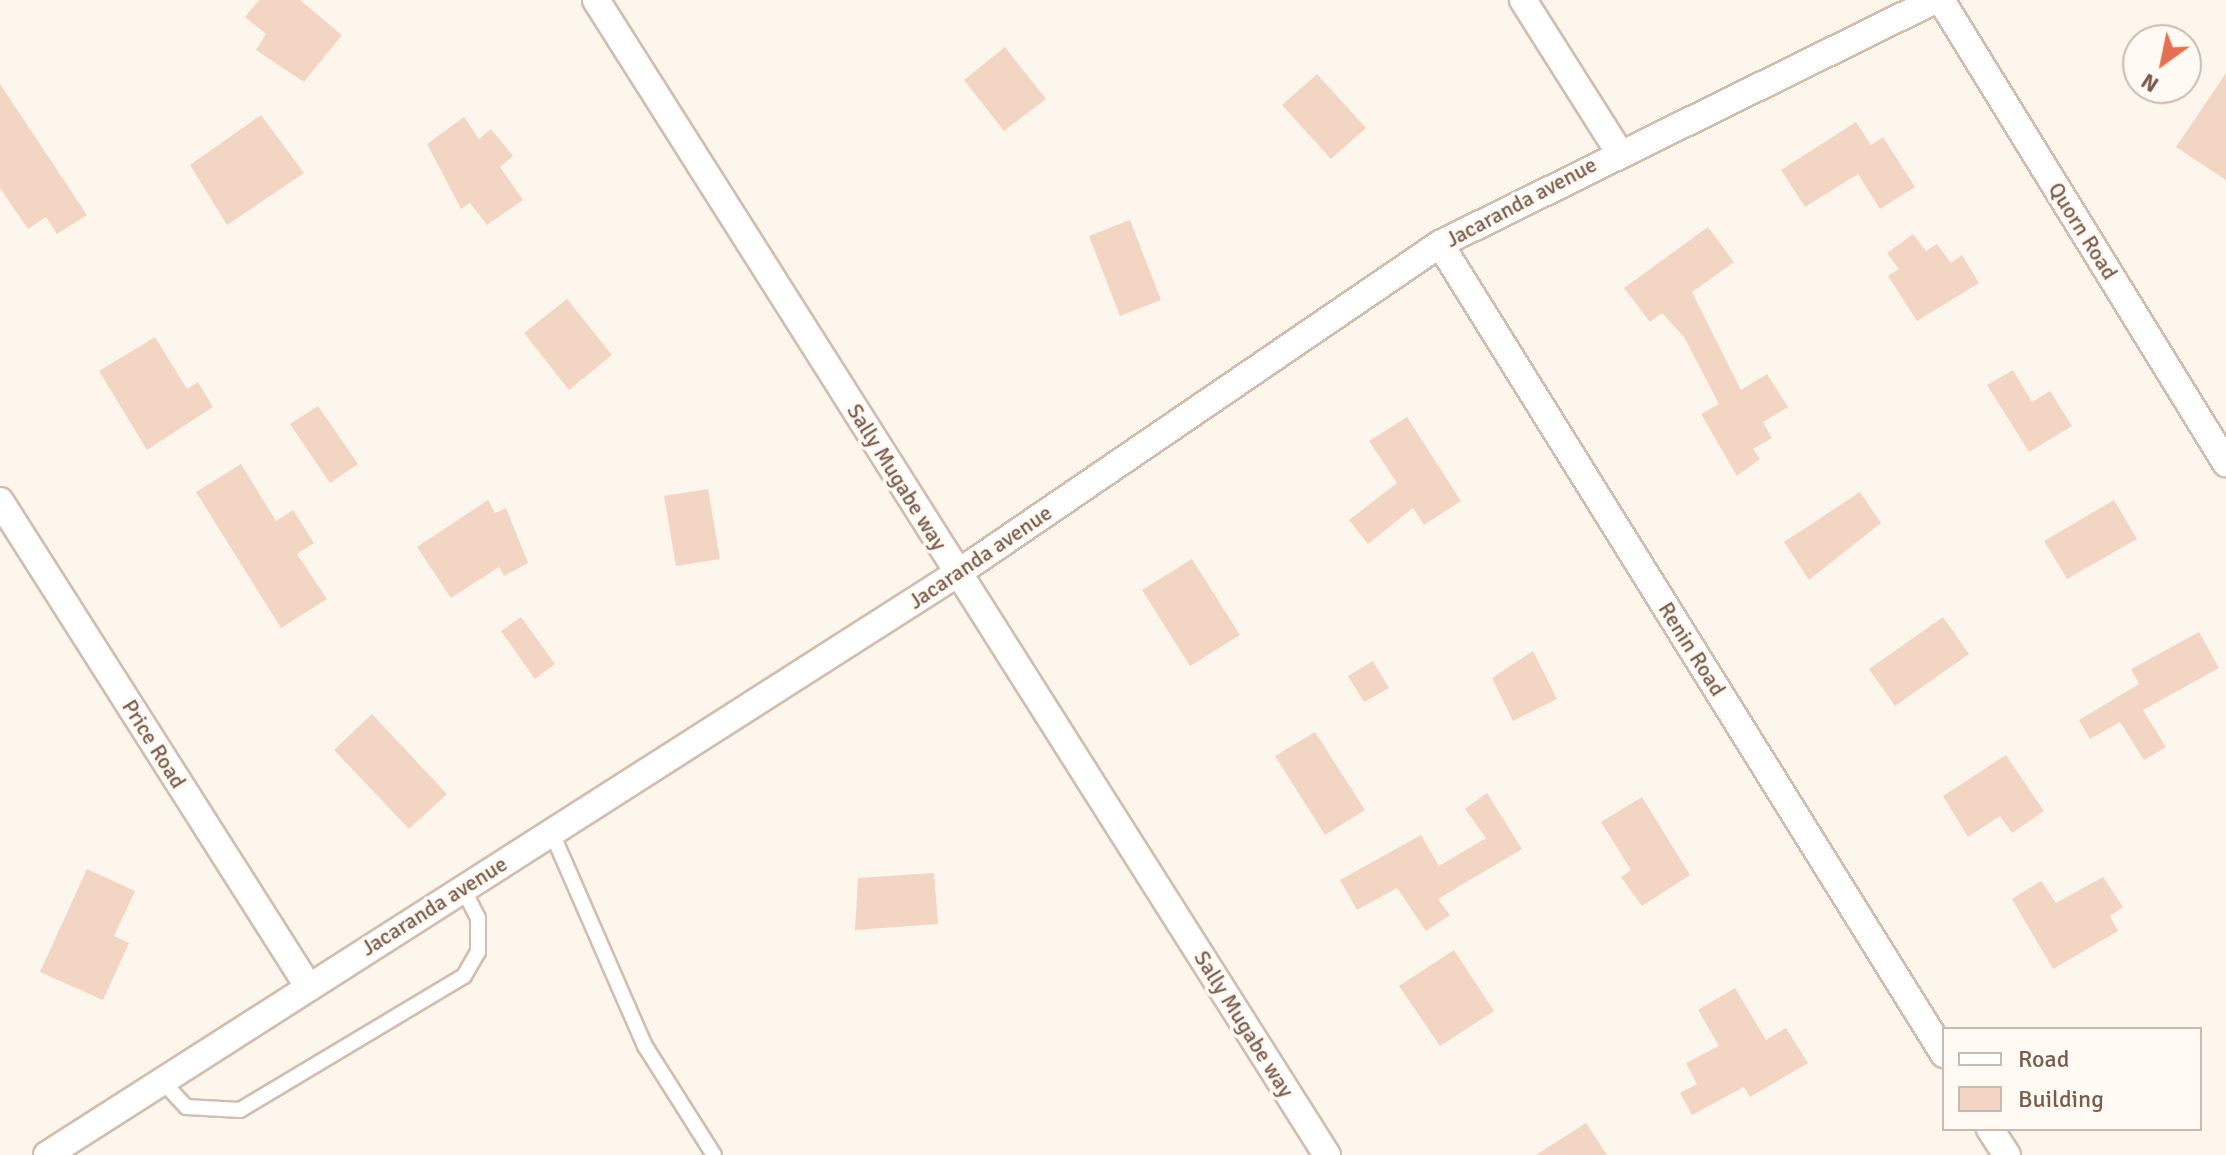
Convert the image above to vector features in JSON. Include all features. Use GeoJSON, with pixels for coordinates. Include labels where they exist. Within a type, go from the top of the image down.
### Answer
{"type":"FeatureCollection","features":[{"type":"Feature","properties":{"kind":"street","name":"Sally Mugabe way"},"geometry":{"type":"LineString","coordinates":[[596,0],[1327,1155]]}},
{"type":"Feature","properties":{"kind":"street"},"geometry":{"type":"LineString","coordinates":[[1523,0],[1618,150]]}},
{"type":"Feature","properties":{"kind":"street","name":"Jacaranda avenue"},"geometry":{"type":"LineString","coordinates":[[47,1155],[958,573],[1440,244],[1618,150],[1935,0]]}},
{"type":"Feature","properties":{"kind":"street","name":"Quorn Road"},"geometry":{"type":"LineString","coordinates":[[1941,0],[2226,463]]}},
{"type":"Feature","properties":{"kind":"street","name":"Renin Road"},"geometry":{"type":"LineString","coordinates":[[1440,244],[1942,1051]]}},
{"type":"Feature","properties":{"kind":"street","name":"Price Road"},"geometry":{"type":"LineString","coordinates":[[0,501],[308,986]]}},
{"type":"Feature","properties":{"kind":"street"},"geometry":{"type":"LineString","coordinates":[[1991,1131],[2007,1155]]}},
{"type":"Feature","properties":{"kind":"lane"},"geometry":{"type":"LineString","coordinates":[[551,831],[645,1046],[714,1155]]}},
{"type":"Feature","properties":{"kind":"lane"},"geometry":{"type":"LineString","coordinates":[[162,1081],[186,1107],[240,1110],[464,976],[478,952],[478,918],[463,888]]}},
{"type":"Feature","properties":{"kind":"building"},"geometry":{"type":"Polygon","coordinates":[[[259,0],[300,0],[342,35],[304,82],[256,50],[266,34],[245,17],[259,0]]]}},
{"type":"Feature","properties":{"kind":"building"},"geometry":{"type":"Polygon","coordinates":[[[1005,47],[1046,99],[1004,131],[964,80],[1005,47]]]}},
{"type":"Feature","properties":{"kind":"building"},"geometry":{"type":"Polygon","coordinates":[[[2226,73],[2226,180],[2176,147],[2226,73]]]}},
{"type":"Feature","properties":{"kind":"building"},"geometry":{"type":"Polygon","coordinates":[[[1317,74],[1366,128],[1331,159],[1282,105],[1317,74]]]}},
{"type":"Feature","properties":{"kind":"building"},"geometry":{"type":"Polygon","coordinates":[[[0,84],[87,215],[57,234],[46,217],[28,229],[0,188],[0,84]]]}},
{"type":"Feature","properties":{"kind":"building"},"geometry":{"type":"Polygon","coordinates":[[[261,115],[304,173],[227,225],[190,165],[261,115]]]}},
{"type":"Feature","properties":{"kind":"building"},"geometry":{"type":"Polygon","coordinates":[[[464,117],[479,139],[491,129],[513,156],[500,167],[523,200],[487,225],[470,203],[461,209],[427,144],[464,117]]]}},
{"type":"Feature","properties":{"kind":"building"},"geometry":{"type":"Polygon","coordinates":[[[1856,122],[1871,145],[1883,137],[1915,187],[1880,209],[1858,174],[1805,207],[1781,170],[1856,122]]]}},
{"type":"Feature","properties":{"kind":"building"},"geometry":{"type":"Polygon","coordinates":[[[1130,220],[1161,300],[1120,316],[1089,236],[1130,220]]]}},
{"type":"Feature","properties":{"kind":"building"},"geometry":{"type":"Polygon","coordinates":[[[1708,227],[1734,262],[1692,292],[1741,390],[1767,374],[1788,407],[1763,422],[1772,438],[1753,449],[1760,459],[1737,476],[1701,414],[1719,404],[1684,337],[1662,313],[1650,322],[1624,288],[1708,227]]]}},
{"type":"Feature","properties":{"kind":"building"},"geometry":{"type":"Polygon","coordinates":[[[1913,234],[1926,251],[1937,244],[1951,263],[1962,255],[1979,283],[1917,321],[1888,276],[1899,269],[1887,253],[1913,234]]]}},
{"type":"Feature","properties":{"kind":"building"},"geometry":{"type":"Polygon","coordinates":[[[567,299],[612,355],[569,390],[524,333],[567,299]]]}},
{"type":"Feature","properties":{"kind":"building"},"geometry":{"type":"Polygon","coordinates":[[[155,337],[187,389],[198,382],[213,407],[147,450],[99,371],[155,337]]]}},
{"type":"Feature","properties":{"kind":"building"},"geometry":{"type":"Polygon","coordinates":[[[2013,370],[2032,402],[2050,391],[2072,426],[2029,452],[1987,385],[2013,370]]]}},
{"type":"Feature","properties":{"kind":"building"},"geometry":{"type":"Polygon","coordinates":[[[318,406],[358,464],[330,483],[290,424],[318,406]]]}},
{"type":"Feature","properties":{"kind":"building"},"geometry":{"type":"Polygon","coordinates":[[[1407,417],[1461,501],[1424,525],[1413,508],[1368,544],[1349,520],[1397,483],[1369,441],[1407,417]]]}},
{"type":"Feature","properties":{"kind":"building"},"geometry":{"type":"Polygon","coordinates":[[[241,464],[276,521],[293,510],[314,543],[297,554],[327,599],[281,628],[196,492],[241,464]]]}},
{"type":"Feature","properties":{"kind":"building"},"geometry":{"type":"Polygon","coordinates":[[[708,489],[720,559],[676,566],[664,496],[708,489]]]}},
{"type":"Feature","properties":{"kind":"building"},"geometry":{"type":"Polygon","coordinates":[[[1860,492],[1881,523],[1809,580],[1784,542],[1860,492]]]}},
{"type":"Feature","properties":{"kind":"building"},"geometry":{"type":"Polygon","coordinates":[[[488,500],[495,513],[506,508],[528,563],[504,576],[499,567],[451,598],[417,547],[488,500]]]}},
{"type":"Feature","properties":{"kind":"building"},"geometry":{"type":"Polygon","coordinates":[[[2114,500],[2137,539],[2067,579],[2044,541],[2114,500]]]}},
{"type":"Feature","properties":{"kind":"building"},"geometry":{"type":"Polygon","coordinates":[[[1192,559],[1240,635],[1190,666],[1142,590],[1192,559]]]}},
{"type":"Feature","properties":{"kind":"building"},"geometry":{"type":"Polygon","coordinates":[[[521,617],[555,664],[535,679],[501,631],[521,617]]]}},
{"type":"Feature","properties":{"kind":"building"},"geometry":{"type":"Polygon","coordinates":[[[1943,617],[1969,654],[1895,706],[1869,669],[1943,617]]]}},
{"type":"Feature","properties":{"kind":"building"},"geometry":{"type":"Polygon","coordinates":[[[2199,632],[2219,668],[2143,710],[2166,747],[2144,760],[2120,722],[2090,739],[2079,720],[2139,684],[2131,669],[2199,632]]]}},
{"type":"Feature","properties":{"kind":"building"},"geometry":{"type":"Polygon","coordinates":[[[1533,651],[1557,699],[1513,721],[1492,678],[1533,651]]]}},
{"type":"Feature","properties":{"kind":"building"},"geometry":{"type":"Polygon","coordinates":[[[1373,661],[1389,688],[1364,702],[1348,676],[1373,661]]]}},
{"type":"Feature","properties":{"kind":"building"},"geometry":{"type":"Polygon","coordinates":[[[372,714],[447,794],[409,829],[334,750],[372,714]]]}},
{"type":"Feature","properties":{"kind":"building"},"geometry":{"type":"Polygon","coordinates":[[[1315,732],[1365,810],[1325,835],[1275,756],[1315,732]]]}},
{"type":"Feature","properties":{"kind":"building"},"geometry":{"type":"Polygon","coordinates":[[[2006,755],[2044,811],[2012,833],[2000,816],[1968,837],[1943,796],[2006,755]]]}},
{"type":"Feature","properties":{"kind":"building"},"geometry":{"type":"Polygon","coordinates":[[[1487,793],[1522,849],[1438,899],[1450,915],[1426,931],[1397,888],[1357,910],[1340,880],[1421,835],[1439,866],[1486,838],[1465,809],[1487,793]]]}},
{"type":"Feature","properties":{"kind":"building"},"geometry":{"type":"Polygon","coordinates":[[[1642,797],[1690,875],[1642,906],[1621,877],[1631,870],[1601,822],[1642,797]]]}},
{"type":"Feature","properties":{"kind":"building"},"geometry":{"type":"Polygon","coordinates":[[[87,869],[135,891],[114,936],[129,943],[103,1000],[40,972],[87,869]]]}},
{"type":"Feature","properties":{"kind":"building"},"geometry":{"type":"Polygon","coordinates":[[[934,873],[938,924],[855,930],[858,878],[934,873]]]}},
{"type":"Feature","properties":{"kind":"building"},"geometry":{"type":"Polygon","coordinates":[[[2103,877],[2123,907],[2110,916],[2118,931],[2053,969],[2012,899],[2041,881],[2056,903],[2103,877]]]}},
{"type":"Feature","properties":{"kind":"building"},"geometry":{"type":"Polygon","coordinates":[[[1454,950],[1494,1011],[1440,1046],[1399,986],[1454,950]]]}},
{"type":"Feature","properties":{"kind":"building"},"geometry":{"type":"Polygon","coordinates":[[[1735,988],[1766,1040],[1786,1028],[1808,1063],[1750,1097],[1744,1087],[1692,1115],[1680,1093],[1697,1084],[1686,1063],[1719,1046],[1698,1010],[1735,988]]]}},
{"type":"Feature","properties":{"kind":"building"},"geometry":{"type":"Polygon","coordinates":[[[1586,1123],[1607,1155],[1536,1155],[1586,1123]]]}}]}
